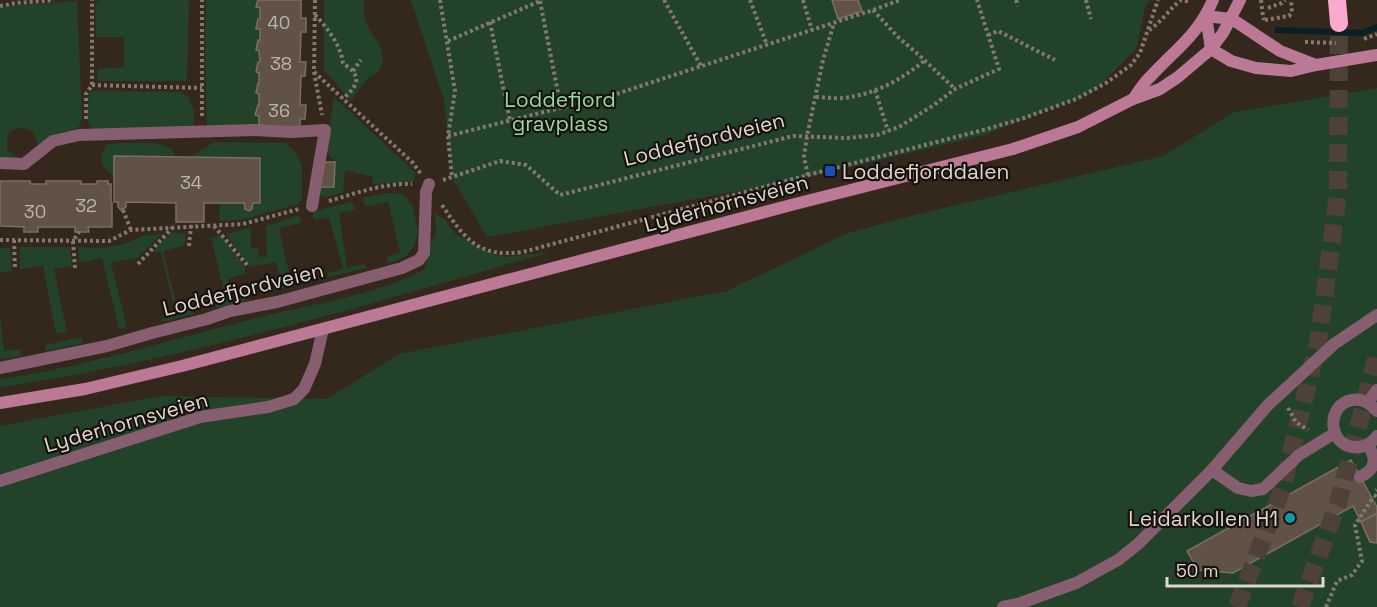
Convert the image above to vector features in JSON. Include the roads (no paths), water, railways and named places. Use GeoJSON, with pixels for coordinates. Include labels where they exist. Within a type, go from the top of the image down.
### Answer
{"type":"FeatureCollection","features":[{"type":"Feature","properties":{"kind":"highway"},"geometry":{"type":"LineString","coordinates":[[1337,0],[1339,23]]}},
{"type":"Feature","properties":{"kind":"main road","name":"Lyderhornsveien"},"geometry":{"type":"LineString","coordinates":[[1133,99],[1149,77],[1189,39],[1206,16],[1213,0]]}},
{"type":"Feature","properties":{"kind":"main road","name":"Lyderhornsveien"},"geometry":{"type":"LineString","coordinates":[[0,404],[85,389],[171,369],[795,204],[1013,149],[1078,127],[1178,77],[1211,49],[1231,19],[1240,0]]}},
{"type":"Feature","properties":{"kind":"main road"},"geometry":{"type":"LineString","coordinates":[[1316,65],[1281,51],[1231,19],[1206,16],[1211,49],[1231,61],[1256,68],[1291,71],[1377,55]]}},
{"type":"Feature","properties":{"kind":"street"},"geometry":{"type":"LineString","coordinates":[[0,162],[24,164],[53,141],[86,134],[325,130],[312,206]]}},
{"type":"Feature","properties":{"kind":"street","name":"Loddefjordveien"},"geometry":{"type":"LineString","coordinates":[[0,368],[107,346],[230,311],[277,302],[402,268],[419,260],[424,253],[426,192],[429,184]]}},
{"type":"Feature","properties":{"kind":"street"},"geometry":{"type":"LineString","coordinates":[[1003,607],[1018,604],[1076,583],[1118,560],[1138,544],[1212,470],[1268,405],[1334,344],[1377,315]]}},
{"type":"Feature","properties":{"kind":"street","name":"Lyderhornsveien"},"geometry":{"type":"LineString","coordinates":[[0,482],[200,417],[268,407],[294,399],[304,389],[315,364],[323,329]]}},
{"type":"Feature","properties":{"kind":"street"},"geometry":{"type":"LineString","coordinates":[[1360,477],[1371,471],[1375,463],[1373,440],[1360,447],[1345,445],[1335,434],[1333,419],[1335,412],[1346,402],[1361,400],[1372,407],[1377,390]]}},
{"type":"Feature","properties":{"kind":"street"},"geometry":{"type":"LineString","coordinates":[[1212,470],[1238,488],[1251,491],[1263,489],[1299,455],[1335,434]]}},
{"type":"Feature","properties":{"kind":"waterway"},"geometry":{"type":"LineString","coordinates":[[1277,30],[1362,33],[1377,27]]}},
{"type":"Feature","properties":{"kind":"tunnel"},"geometry":{"type":"LineString","coordinates":[[1237,607],[1282,489],[1318,343],[1338,194],[1339,23]]}},
{"type":"Feature","properties":{"kind":"tunnel"},"geometry":{"type":"LineString","coordinates":[[1300,607],[1338,503],[1377,350]]}},
{"type":"Feature","properties":{"kind":"place","name":"Loddefjorddalen"},"geometry":{"type":"Point","coordinates":[830,171]}},
{"type":"Feature","properties":{"kind":"place","name":"Leidarkollen H1"},"geometry":{"type":"Point","coordinates":[1290,518]}},
{"type":"Feature","properties":{"kind":"park label","name":"Loddefjord gravplass"},"geometry":{"type":"Point","coordinates":[560,111]}}]}
